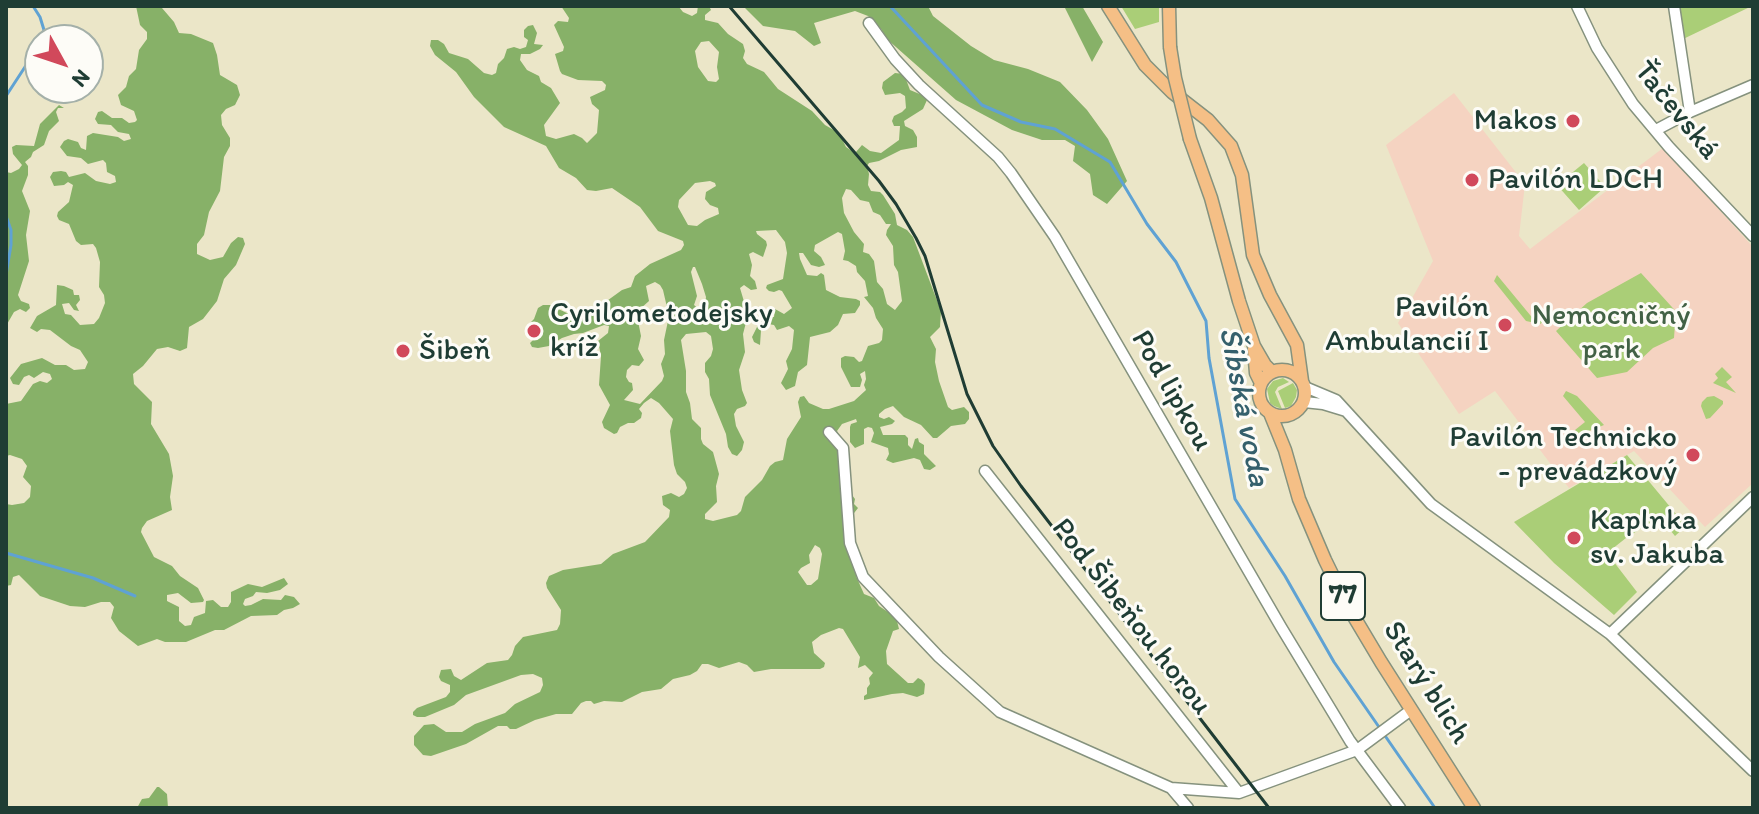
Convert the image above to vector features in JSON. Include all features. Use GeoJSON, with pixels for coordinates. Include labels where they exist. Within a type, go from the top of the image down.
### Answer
{"type":"FeatureCollection","features":[{"type":"Feature","properties":{"kind":"main road"},"geometry":{"type":"LineString","coordinates":[[1108,6],[1145,65],[1208,120],[1231,146],[1238,161],[1253,255],[1301,359],[1304,402],[1292,415],[1284,417],[1270,413]]}},
{"type":"Feature","properties":{"kind":"main road","name":"77"},"geometry":{"type":"LineString","coordinates":[[1169,6],[1170,47],[1182,109],[1254,346],[1265,365],[1278,371],[1291,372],[1304,384]]}},
{"type":"Feature","properties":{"kind":"main road"},"geometry":{"type":"LineString","coordinates":[[1261,383],[1288,366],[1293,349],[1290,332]]}},
{"type":"Feature","properties":{"kind":"main road","name":"77"},"geometry":{"type":"LineString","coordinates":[[1254,346],[1256,373],[1261,383],[1259,397],[1270,413]]}},
{"type":"Feature","properties":{"kind":"main road","name":"Starý blich"},"geometry":{"type":"LineString","coordinates":[[1270,413],[1299,499],[1347,605],[1474,808]]}},
{"type":"Feature","properties":{"kind":"main road","name":"Starý blich"},"geometry":{"type":"LineString","coordinates":[[1285,450],[1292,415]]}},
{"type":"Feature","properties":{"kind":"street","name":"Ťačevská"},"geometry":{"type":"LineString","coordinates":[[1577,6],[1597,48],[1633,104],[1753,236]]}},
{"type":"Feature","properties":{"kind":"street","name":"Ťačevská"},"geometry":{"type":"LineString","coordinates":[[1674,6],[1690,112]]}},
{"type":"Feature","properties":{"kind":"street","name":"Pod lipkou"},"geometry":{"type":"LineString","coordinates":[[869,23],[919,85],[998,157],[1055,237],[1281,627],[1357,750],[1400,808]]}},
{"type":"Feature","properties":{"kind":"street"},"geometry":{"type":"LineString","coordinates":[[1656,130],[1753,85]]}},
{"type":"Feature","properties":{"kind":"street"},"geometry":{"type":"LineString","coordinates":[[1304,384],[1336,400],[1348,411],[1431,504],[1610,634],[1753,771]]}},
{"type":"Feature","properties":{"kind":"street"},"geometry":{"type":"LineString","coordinates":[[1304,402],[1348,411]]}},
{"type":"Feature","properties":{"kind":"street"},"geometry":{"type":"LineString","coordinates":[[829,432],[843,448],[850,543],[863,577],[928,646],[1000,712],[1171,788],[1239,793],[1357,750],[1411,710]]}},
{"type":"Feature","properties":{"kind":"street","name":"Pod Šibeňou horou"},"geometry":{"type":"LineString","coordinates":[[985,471],[1239,793]]}},
{"type":"Feature","properties":{"kind":"street"},"geometry":{"type":"LineString","coordinates":[[1610,634],[1751,503]]}},
{"type":"Feature","properties":{"kind":"street"},"geometry":{"type":"LineString","coordinates":[[1171,788],[1188,808]]}},
{"type":"Feature","properties":{"kind":"shaded area"},"geometry":{"type":"Polygon","coordinates":[[[1454,93],[1525,184],[1519,236],[1530,249],[1663,148],[1753,247],[1753,483],[1705,527],[1634,451],[1569,488],[1495,391],[1459,414],[1398,323],[1433,261],[1386,145],[1454,93]]]}},
{"type":"Feature","properties":{"kind":"green space"},"geometry":{"type":"Polygon","coordinates":[[[136,6],[163,6],[179,33],[191,34],[213,43],[220,75],[237,85],[240,95],[235,105],[221,115],[230,146],[224,157],[220,191],[209,212],[204,235],[197,244],[197,254],[210,260],[223,257],[238,237],[243,238],[245,244],[236,265],[224,279],[217,301],[203,319],[189,327],[187,348],[180,351],[168,347],[157,349],[133,374],[134,384],[152,402],[151,424],[169,454],[173,476],[172,510],[147,521],[141,532],[154,557],[172,566],[180,576],[198,588],[204,600],[191,603],[178,593],[167,595],[167,601],[179,607],[179,621],[185,626],[191,625],[194,617],[205,613],[206,601],[213,600],[221,607],[228,607],[231,592],[248,584],[262,587],[284,578],[288,584],[280,590],[256,592],[245,599],[245,606],[263,599],[281,600],[285,595],[294,597],[300,604],[277,615],[251,616],[224,630],[215,630],[186,642],[157,639],[138,646],[119,631],[111,618],[114,607],[110,602],[85,607],[70,606],[40,596],[19,575],[13,577],[11,585],[6,586],[6,504],[24,503],[30,497],[31,486],[23,477],[27,466],[22,459],[6,456],[6,404],[21,401],[33,384],[40,381],[47,383],[52,379],[50,374],[43,372],[34,378],[29,375],[24,377],[19,385],[13,384],[10,378],[21,364],[42,358],[74,370],[85,369],[88,362],[80,350],[50,330],[37,332],[30,328],[37,316],[56,305],[57,285],[79,295],[76,305],[79,311],[69,303],[62,304],[65,314],[71,315],[80,325],[94,324],[105,303],[99,287],[100,262],[96,248],[93,244],[81,245],[76,241],[69,224],[57,216],[69,202],[73,185],[68,182],[54,186],[50,177],[53,172],[61,171],[69,177],[85,173],[96,181],[116,182],[115,176],[107,172],[103,160],[88,164],[81,158],[67,156],[60,147],[68,139],[78,142],[86,150],[87,136],[93,133],[124,141],[131,139],[129,134],[118,132],[111,125],[98,124],[95,119],[102,111],[129,123],[137,120],[134,111],[121,105],[118,95],[136,69],[139,50],[147,39],[136,6]]]}},
{"type":"Feature","properties":{"kind":"green space"},"geometry":{"type":"Polygon","coordinates":[[[561,6],[674,6],[692,16],[697,13],[698,6],[709,6],[711,10],[705,15],[705,20],[718,23],[743,44],[743,58],[747,64],[764,72],[778,89],[812,111],[825,125],[839,133],[846,147],[856,152],[862,145],[870,151],[881,153],[899,140],[900,126],[894,126],[892,121],[906,108],[905,96],[900,93],[885,95],[882,88],[883,82],[895,73],[904,74],[910,90],[927,100],[923,109],[904,121],[917,137],[917,147],[869,163],[868,185],[871,191],[883,195],[895,214],[897,225],[913,237],[941,311],[940,327],[930,337],[936,349],[939,381],[948,407],[952,410],[964,407],[969,412],[969,419],[965,424],[951,426],[933,438],[921,425],[904,417],[893,406],[879,414],[879,417],[889,417],[895,421],[880,427],[883,435],[905,435],[912,449],[918,438],[924,445],[924,454],[936,466],[930,470],[924,469],[920,460],[914,458],[893,463],[886,460],[888,448],[871,442],[872,428],[864,429],[864,444],[855,448],[850,442],[850,427],[857,422],[856,419],[842,424],[837,431],[848,447],[845,486],[858,508],[851,517],[856,576],[864,594],[874,598],[897,621],[899,629],[893,631],[886,651],[887,664],[908,683],[918,678],[922,680],[925,684],[924,694],[917,697],[892,694],[864,700],[873,673],[865,665],[858,668],[860,657],[843,629],[839,628],[812,642],[814,653],[825,663],[820,669],[754,672],[739,662],[719,668],[702,664],[697,671],[673,679],[661,689],[642,692],[622,702],[594,704],[586,701],[572,714],[556,714],[516,729],[498,726],[466,744],[431,756],[423,755],[414,745],[414,736],[424,725],[434,724],[446,732],[462,732],[505,713],[515,704],[540,692],[542,678],[533,674],[521,675],[466,695],[454,705],[425,717],[413,715],[417,708],[446,697],[450,692],[450,685],[439,677],[441,670],[451,669],[454,676],[461,680],[487,663],[508,660],[523,637],[557,630],[561,610],[547,588],[549,576],[563,570],[601,564],[613,554],[645,542],[669,517],[670,510],[663,505],[662,496],[671,493],[679,497],[687,488],[674,465],[670,431],[673,419],[659,403],[651,398],[644,403],[639,409],[641,418],[620,427],[617,433],[604,428],[602,422],[610,405],[599,385],[601,356],[598,341],[608,333],[609,326],[574,334],[538,348],[530,343],[539,334],[539,329],[535,324],[529,324],[543,305],[571,315],[593,311],[631,287],[635,276],[650,264],[681,250],[683,241],[658,231],[640,207],[612,188],[587,190],[576,178],[559,168],[546,146],[504,127],[430,46],[431,40],[438,40],[449,53],[468,59],[484,73],[492,75],[496,73],[507,49],[526,47],[528,40],[524,37],[524,30],[533,25],[537,33],[534,44],[543,45],[530,54],[521,54],[520,60],[527,70],[551,88],[560,103],[544,125],[546,136],[556,139],[574,134],[587,143],[597,133],[599,110],[590,97],[605,90],[606,85],[602,81],[578,80],[560,71],[555,54],[563,51],[564,47],[554,25],[558,21],[568,22],[569,18],[561,6]],[[709,41],[701,42],[695,51],[698,67],[708,81],[716,82],[719,79],[719,52],[709,41]],[[710,181],[695,183],[679,200],[678,207],[688,225],[697,226],[719,214],[718,208],[705,199],[706,192],[716,186],[710,181]],[[846,189],[842,198],[844,213],[864,244],[863,252],[874,261],[877,282],[883,289],[887,304],[895,310],[902,301],[893,246],[886,235],[891,224],[886,224],[880,215],[873,212],[869,202],[860,200],[846,189]],[[776,230],[756,231],[767,245],[763,257],[753,252],[749,254],[752,265],[750,276],[757,289],[751,290],[744,285],[740,288],[748,315],[743,334],[745,352],[739,370],[747,403],[734,414],[744,442],[737,456],[728,447],[705,372],[705,363],[713,349],[711,336],[706,332],[686,334],[681,340],[692,419],[701,428],[703,444],[713,452],[719,474],[717,502],[705,514],[705,519],[713,521],[737,515],[745,497],[762,480],[770,466],[783,460],[787,439],[801,417],[800,397],[804,396],[809,403],[829,409],[854,401],[866,390],[865,371],[860,374],[860,387],[851,387],[841,367],[841,358],[854,357],[862,361],[868,346],[882,340],[883,329],[864,297],[868,296],[865,281],[856,266],[843,260],[842,234],[838,232],[815,245],[814,251],[825,265],[811,265],[803,253],[799,253],[800,259],[807,275],[824,275],[826,290],[840,297],[856,299],[860,305],[855,313],[843,314],[830,332],[810,337],[807,365],[798,372],[795,386],[786,390],[781,383],[788,369],[786,361],[792,349],[794,330],[789,326],[777,330],[774,325],[768,324],[761,330],[760,345],[752,337],[764,313],[768,312],[770,317],[774,317],[775,309],[784,314],[792,308],[782,291],[774,292],[766,288],[783,279],[787,253],[785,242],[776,230]],[[693,267],[691,272],[697,296],[694,305],[699,309],[705,304],[706,297],[693,267]],[[655,282],[646,286],[649,301],[637,316],[641,336],[638,349],[644,360],[639,366],[632,365],[626,377],[632,383],[633,390],[624,400],[640,404],[664,376],[661,364],[669,316],[663,290],[655,282]],[[815,545],[809,555],[810,563],[798,572],[807,585],[818,579],[822,554],[815,545]]]}},
{"type":"Feature","properties":{"kind":"green space"},"geometry":{"type":"Polygon","coordinates":[[[743,6],[928,6],[933,16],[994,60],[1060,82],[1087,110],[1108,139],[1127,181],[1107,204],[1093,195],[1090,174],[1073,161],[1075,146],[1065,140],[1042,140],[1012,130],[956,100],[888,40],[868,16],[855,11],[814,23],[821,43],[814,46],[795,31],[763,26],[743,6]]]}},
{"type":"Feature","properties":{"kind":"green space"},"geometry":{"type":"Polygon","coordinates":[[[1064,6],[1082,6],[1103,42],[1092,62],[1064,6]]]}},
{"type":"Feature","properties":{"kind":"green space"},"geometry":{"type":"Polygon","coordinates":[[[1121,6],[1159,6],[1159,22],[1135,29],[1121,6]]]}},
{"type":"Feature","properties":{"kind":"green space"},"geometry":{"type":"Polygon","coordinates":[[[1674,6],[1752,6],[1679,41],[1674,6]]]}},
{"type":"Feature","properties":{"kind":"green space"},"geometry":{"type":"Polygon","coordinates":[[[59,105],[64,108],[58,108],[56,112],[59,121],[49,131],[44,145],[25,162],[28,175],[22,191],[30,211],[26,235],[29,261],[18,295],[30,308],[26,312],[20,309],[14,312],[6,326],[6,172],[11,173],[22,165],[13,154],[12,147],[34,146],[40,124],[59,105]]]}},
{"type":"Feature","properties":{"kind":"green space"},"geometry":{"type":"Polygon","coordinates":[[[1584,163],[1605,187],[1579,210],[1557,185],[1584,163]]]}},
{"type":"Feature","properties":{"kind":"green space","name":"Nemocničný park"},"geometry":{"type":"Polygon","coordinates":[[[1641,273],[1681,317],[1675,324],[1674,338],[1653,348],[1627,372],[1597,378],[1556,331],[1587,303],[1641,273]]]}},
{"type":"Feature","properties":{"kind":"green space"},"geometry":{"type":"Polygon","coordinates":[[[1497,275],[1535,321],[1543,315],[1546,320],[1540,324],[1526,321],[1494,281],[1497,275]]]}},
{"type":"Feature","properties":{"kind":"green space"},"geometry":{"type":"Polygon","coordinates":[[[1722,367],[1732,377],[1726,382],[1736,393],[1713,383],[1718,378],[1715,374],[1722,367]]]}},
{"type":"Feature","properties":{"kind":"green space"},"geometry":{"type":"Polygon","coordinates":[[[1283,378],[1289,382],[1275,392],[1282,409],[1270,403],[1267,389],[1273,381],[1283,378]]]}},
{"type":"Feature","properties":{"kind":"green space"},"geometry":{"type":"Polygon","coordinates":[[[1293,383],[1297,390],[1296,397],[1291,406],[1285,408],[1278,391],[1293,383]]]}},
{"type":"Feature","properties":{"kind":"green space"},"geometry":{"type":"Polygon","coordinates":[[[1566,391],[1577,396],[1604,425],[1579,435],[1575,430],[1585,422],[1563,396],[1566,391]]]}},
{"type":"Feature","properties":{"kind":"green space"},"geometry":{"type":"Polygon","coordinates":[[[1714,396],[1723,404],[1706,419],[1702,402],[1714,396]]]}},
{"type":"Feature","properties":{"kind":"green space"},"geometry":{"type":"Polygon","coordinates":[[[1627,455],[1686,526],[1675,536],[1659,517],[1607,553],[1637,592],[1614,615],[1554,563],[1514,522],[1627,455]]]}},
{"type":"Feature","properties":{"kind":"green space"},"geometry":{"type":"Polygon","coordinates":[[[157,787],[167,794],[168,808],[137,808],[142,799],[149,798],[157,787]]]}},
{"type":"Feature","properties":{"kind":"waterway"},"geometry":{"type":"LineString","coordinates":[[33,6],[42,24]]}},
{"type":"Feature","properties":{"kind":"waterway","name":"Šibská voda"},"geometry":{"type":"LineString","coordinates":[[890,6],[982,105],[1021,122],[1055,129],[1110,162],[1147,224],[1176,262],[1206,321],[1209,358],[1235,499],[1285,576],[1334,662],[1435,808]]}},
{"type":"Feature","properties":{"kind":"waterway"},"geometry":{"type":"LineString","coordinates":[[6,96],[24,68]]}},
{"type":"Feature","properties":{"kind":"waterway"},"geometry":{"type":"LineString","coordinates":[[6,216],[11,230],[6,275]]}},
{"type":"Feature","properties":{"kind":"waterway"},"geometry":{"type":"LineString","coordinates":[[6,553],[93,578],[135,596]]}},
{"type":"Feature","properties":{"kind":"railway"},"geometry":{"type":"LineString","coordinates":[[729,6],[896,204],[925,256],[967,394],[993,446],[1269,808]]}},
{"type":"Feature","properties":{"kind":"place","name":"Makos"},"geometry":{"type":"Point","coordinates":[1573,121]}},
{"type":"Feature","properties":{"kind":"place","name":"Pavilón LDCH"},"geometry":{"type":"Point","coordinates":[1472,180]}},
{"type":"Feature","properties":{"kind":"place","name":"Pavilón Ambulancií I"},"geometry":{"type":"Point","coordinates":[1505,325]}},
{"type":"Feature","properties":{"kind":"place","name":"Cyrilometodejsky kríž"},"geometry":{"type":"Point","coordinates":[534,331]}},
{"type":"Feature","properties":{"kind":"place","name":"Šibeň"},"geometry":{"type":"Point","coordinates":[403,351]}},
{"type":"Feature","properties":{"kind":"place","name":"Pavilón Technicko - prevádzkový"},"geometry":{"type":"Point","coordinates":[1693,455]}},
{"type":"Feature","properties":{"kind":"place","name":"Kaplnka sv. Jakuba"},"geometry":{"type":"Point","coordinates":[1574,538]}}]}
